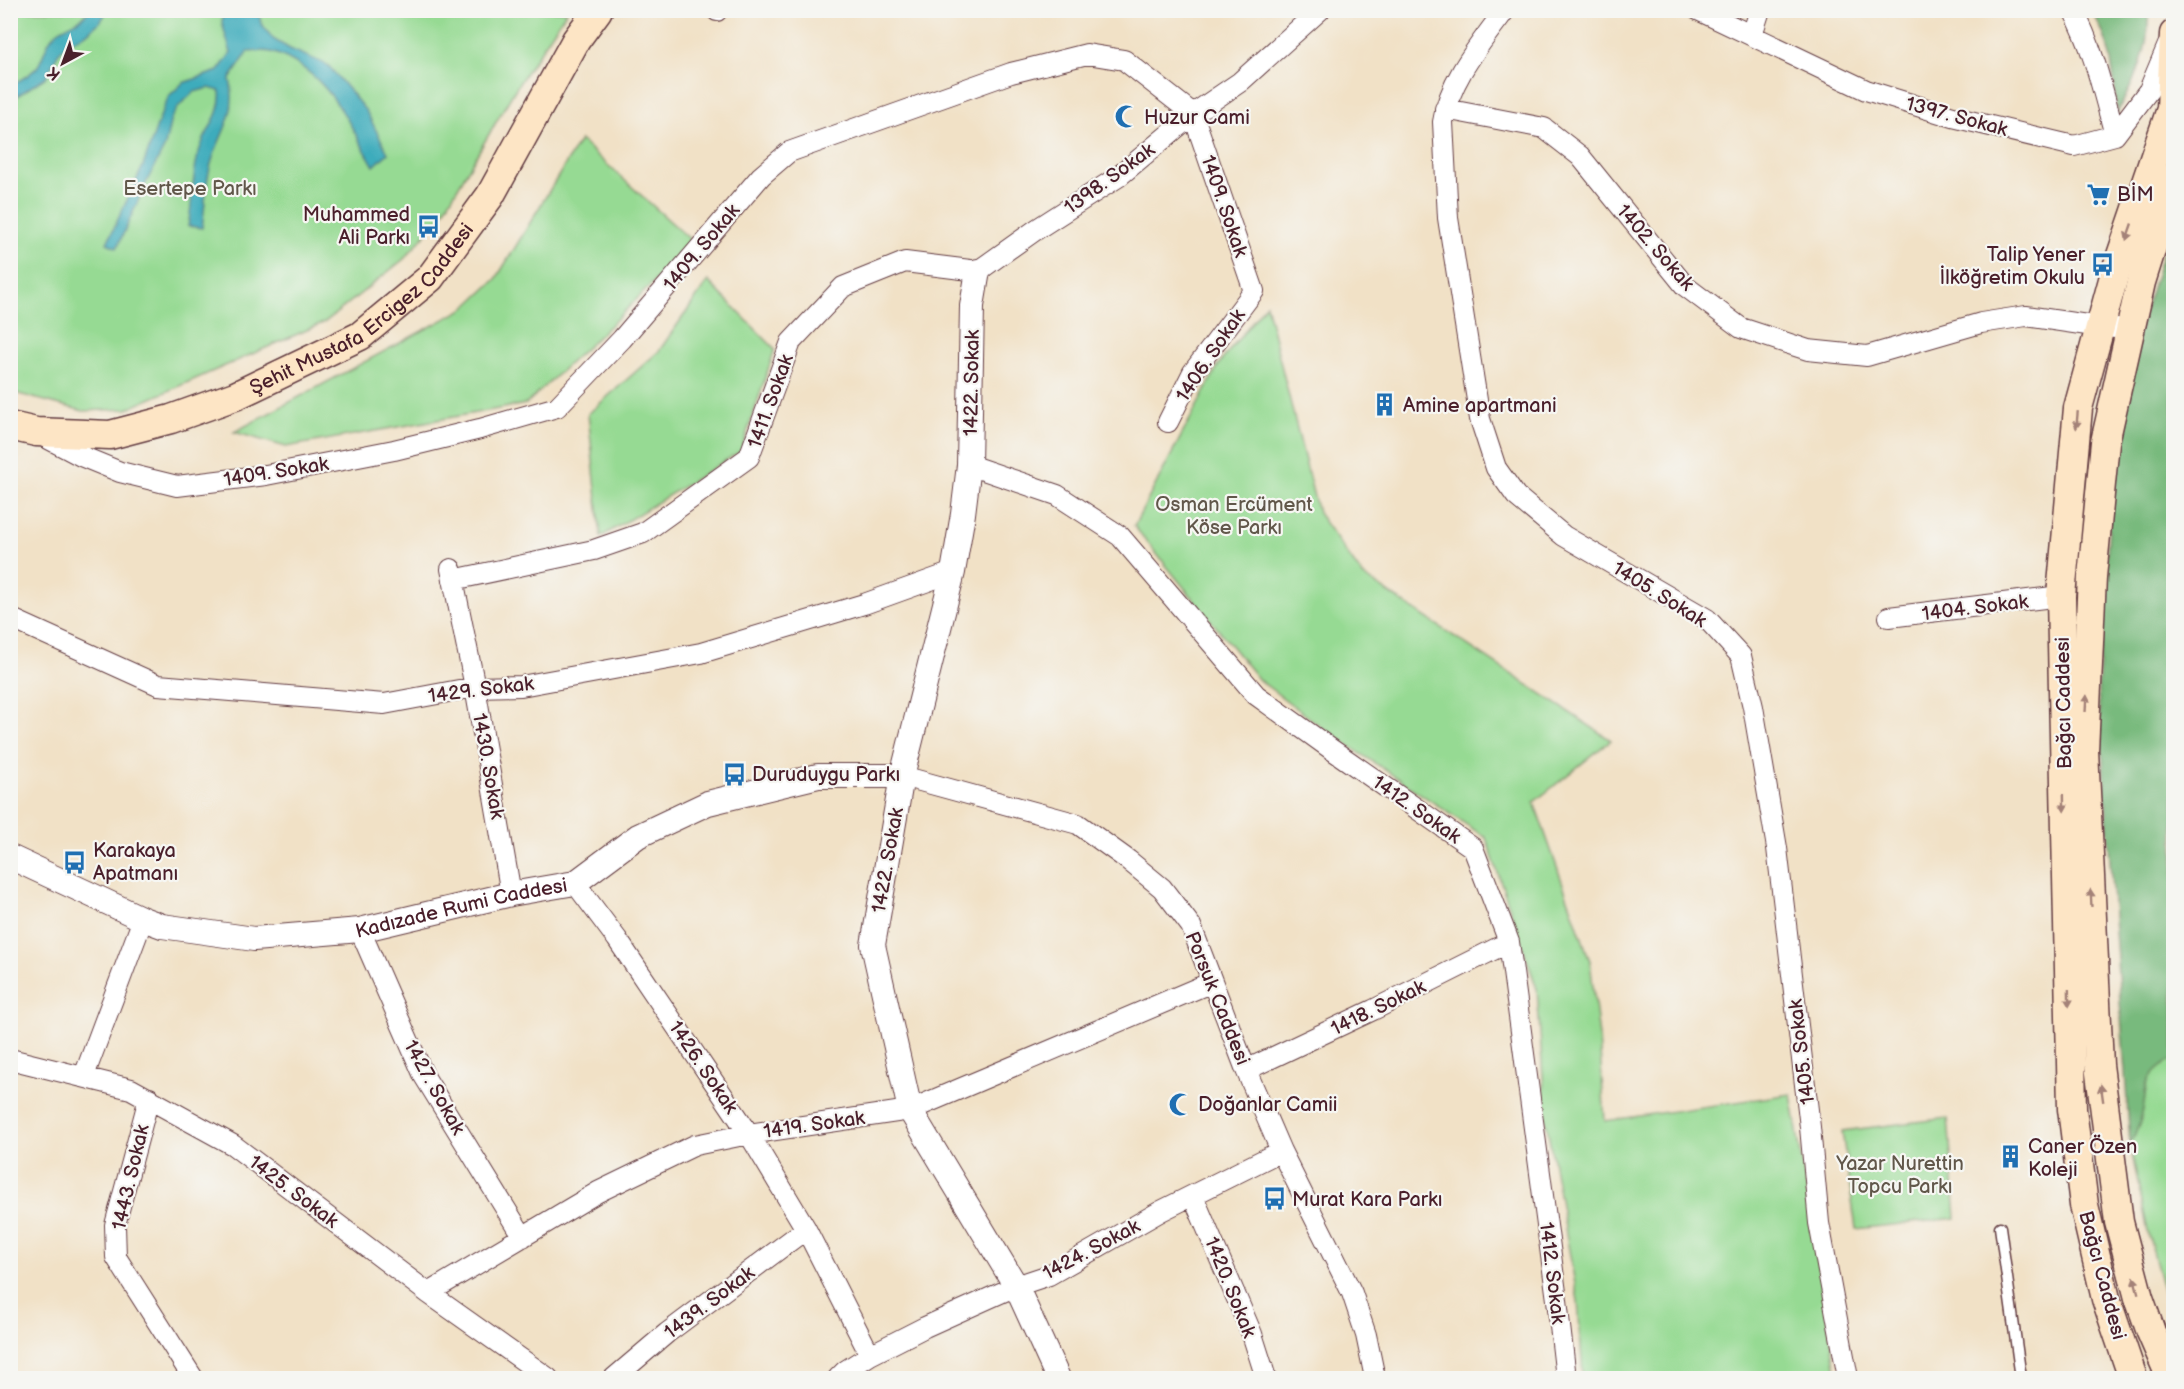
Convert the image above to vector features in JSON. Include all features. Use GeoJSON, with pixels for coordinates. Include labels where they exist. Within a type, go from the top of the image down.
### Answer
{"type":"FeatureCollection","features":[{"type":"Feature","properties":{"kind":"main road","name":"Şehit Mustafa Ercigez Caddesi"},"geometry":{"type":"LineString","coordinates":[[23,429],[110,435],[171,420],[235,396],[360,336],[430,278],[490,196],[576,40],[598,10]]}},
{"type":"Feature","properties":{"kind":"main road","name":"Bağcı Caddesi"},"geometry":{"type":"LineString","coordinates":[[2133,1378],[2106,1299],[2084,1205],[2072,1109],[2061,596],[2078,408],[2114,276],[2171,109],[2173,10]]}},
{"type":"Feature","properties":{"kind":"main road","name":"Bağcı Caddesi"},"geometry":{"type":"LineString","coordinates":[[2171,1378],[2139,1298],[2119,1222],[2099,1065],[2084,750],[2092,577],[2105,442],[2141,282],[2174,177]]}},
{"type":"Feature","properties":{"kind":"main road"},"geometry":{"type":"LineString","coordinates":[[2116,1330],[2122,1378]]}},
{"type":"Feature","properties":{"kind":"main road"},"geometry":{"type":"LineString","coordinates":[[2151,1332],[2174,1357]]}},
{"type":"Feature","properties":{"kind":"street","name":"1405. Sokak"},"geometry":{"type":"LineString","coordinates":[[1505,10],[1454,86],[1445,109],[1443,122],[1448,218],[1480,419],[1496,468],[1516,496],[1564,536],[1707,619],[1740,656],[1753,707],[1777,848],[1819,1223],[1848,1378]]}},
{"type":"Feature","properties":{"kind":"street","name":"1397. Sokak"},"geometry":{"type":"LineString","coordinates":[[1698,10],[1866,90],[1953,117],[2074,146],[2115,135]]}},
{"type":"Feature","properties":{"kind":"street"},"geometry":{"type":"LineString","coordinates":[[1752,35],[1760,10]]}},
{"type":"Feature","properties":{"kind":"street"},"geometry":{"type":"LineString","coordinates":[[2073,10],[2095,61],[2115,135]]}},
{"type":"Feature","properties":{"kind":"street","name":"1398. Sokak"},"geometry":{"type":"LineString","coordinates":[[978,271],[1037,229],[1118,177],[1193,114],[1240,82],[1309,14]]}},
{"type":"Feature","properties":{"kind":"street"},"geometry":{"type":"LineString","coordinates":[[2115,135],[2149,90],[2174,33]]}},
{"type":"Feature","properties":{"kind":"street","name":"1409. Sokak"},"geometry":{"type":"LineString","coordinates":[[23,429],[120,472],[177,486],[266,475],[394,450],[557,407],[622,339],[761,176],[789,152],[1011,72],[1087,54],[1124,60],[1193,114],[1254,291]]}},
{"type":"Feature","properties":{"kind":"street","name":"1402. Sokak"},"geometry":{"type":"LineString","coordinates":[[1445,109],[1544,128],[1580,156],[1685,286],[1742,328],[1808,350],[1867,356],[1981,323],[2026,316],[2101,327],[2131,328]]}},
{"type":"Feature","properties":{"kind":"street","name":"1411. Sokak"},"geometry":{"type":"LineString","coordinates":[[452,573],[594,550],[643,533],[749,457],[791,342],[843,287],[905,262],[978,271]]}},
{"type":"Feature","properties":{"kind":"street","name":"1422. Sokak"},"geometry":{"type":"LineString","coordinates":[[978,271],[972,306],[969,465],[953,572],[902,776],[873,945],[910,1110],[1016,1286],[1058,1378]]}},
{"type":"Feature","properties":{"kind":"street","name":"1406. Sokak"},"geometry":{"type":"LineString","coordinates":[[1168,422],[1194,372],[1254,291]]}},
{"type":"Feature","properties":{"kind":"street","name":"1412. Sokak"},"geometry":{"type":"LineString","coordinates":[[969,465],[1057,495],[1120,536],[1256,695],[1473,848],[1509,942],[1566,1378]]}},
{"type":"Feature","properties":{"kind":"street","name":"1429. Sokak"},"geometry":{"type":"LineString","coordinates":[[10,618],[158,685],[384,704],[475,687],[521,686],[701,653],[864,604],[953,572]]}},
{"type":"Feature","properties":{"kind":"street","name":"1430. Sokak"},"geometry":{"type":"LineString","coordinates":[[452,573],[475,687],[511,894]]}},
{"type":"Feature","properties":{"kind":"street","name":"1404. Sokak"},"geometry":{"type":"LineString","coordinates":[[1889,617],[2061,596]]}},
{"type":"Feature","properties":{"kind":"street","name":"Kadızade Rumi Caddesi"},"geometry":{"type":"LineString","coordinates":[[10,857],[143,920],[162,926],[254,939],[360,930],[511,894],[575,883],[638,836],[708,803],[819,776],[902,776]]}},
{"type":"Feature","properties":{"kind":"street","name":"Porsuk Caddesi"},"geometry":{"type":"LineString","coordinates":[[902,776],[1078,825],[1128,860],[1162,888],[1191,926],[1246,1070],[1281,1151],[1352,1293],[1366,1335],[1375,1378]]}},
{"type":"Feature","properties":{"kind":"street","name":"1426. Sokak"},"geometry":{"type":"LineString","coordinates":[[575,883],[617,939],[749,1134],[806,1229],[870,1355]]}},
{"type":"Feature","properties":{"kind":"street"},"geometry":{"type":"LineString","coordinates":[[84,1077],[143,920]]}},
{"type":"Feature","properties":{"kind":"street","name":"1427. Sokak"},"geometry":{"type":"LineString","coordinates":[[360,930],[424,1076],[523,1237]]}},
{"type":"Feature","properties":{"kind":"street","name":"1418. Sokak"},"geometry":{"type":"LineString","coordinates":[[1246,1070],[1509,942]]}},
{"type":"Feature","properties":{"kind":"street","name":"1419. Sokak"},"geometry":{"type":"LineString","coordinates":[[428,1293],[598,1192],[696,1145],[749,1134],[910,1110],[1212,982]]}},
{"type":"Feature","properties":{"kind":"street","name":"1425. Sokak"},"geometry":{"type":"LineString","coordinates":[[10,1059],[132,1089],[233,1144],[428,1293],[548,1378]]}},
{"type":"Feature","properties":{"kind":"street","name":"1443. Sokak"},"geometry":{"type":"LineString","coordinates":[[149,1098],[115,1224],[116,1257],[193,1378]]}},
{"type":"Feature","properties":{"kind":"street","name":"1424. Sokak"},"geometry":{"type":"LineString","coordinates":[[838,1378],[870,1355],[925,1327],[1016,1286],[1049,1275],[1161,1211],[1281,1151]]}},
{"type":"Feature","properties":{"kind":"street","name":"1420. Sokak"},"geometry":{"type":"LineString","coordinates":[[1193,1196],[1252,1334],[1266,1378]]}},
{"type":"Feature","properties":{"kind":"street","name":"1439. Sokak"},"geometry":{"type":"LineString","coordinates":[[614,1378],[667,1333],[806,1229]]}},
{"type":"Feature","properties":{"kind":"lane"},"geometry":{"type":"LineString","coordinates":[[2000,1227],[2021,1378]]}},
{"type":"Feature","properties":{"kind":"green space","name":"Esertepe Parkı"},"geometry":{"type":"Polygon","coordinates":[[[10,11],[567,11],[516,88],[440,218],[404,259],[325,322],[127,409],[83,411],[11,392],[10,11]]]}},
{"type":"Feature","properties":{"kind":"green space"},"geometry":{"type":"Polygon","coordinates":[[[2091,11],[2148,11],[2144,52],[2136,76],[2117,113],[2108,47],[2104,34],[2091,11]]]}},
{"type":"Feature","properties":{"kind":"green space"},"geometry":{"type":"Polygon","coordinates":[[[580,140],[693,242],[619,317],[526,404],[286,447],[234,432],[465,308],[496,279],[580,140]]]}},
{"type":"Feature","properties":{"kind":"green space"},"geometry":{"type":"Polygon","coordinates":[[[2173,221],[2174,1063],[2169,1061],[2148,1080],[2140,1121],[2130,1144],[2098,691],[2110,511],[2133,347],[2173,221]]]}},
{"type":"Feature","properties":{"kind":"green space"},"geometry":{"type":"Polygon","coordinates":[[[708,281],[775,349],[741,451],[601,537],[588,414],[659,351],[708,281]]]}},
{"type":"Feature","properties":{"kind":"green space","name":"Osman Ercüment Köse Parkı"},"geometry":{"type":"Polygon","coordinates":[[[1266,304],[1318,513],[1363,576],[1611,740],[1534,802],[1590,961],[1599,1037],[1605,1121],[1791,1094],[1837,1378],[1583,1378],[1578,1301],[1546,1121],[1537,989],[1486,838],[1327,731],[1259,680],[1134,526],[1219,364],[1266,304]]]}},
{"type":"Feature","properties":{"kind":"green space"},"geometry":{"type":"Polygon","coordinates":[[[2169,1061],[2173,1063],[2173,1326],[2149,1237],[2130,1144],[2141,1117],[2146,1085],[2152,1073],[2169,1061]]]}},
{"type":"Feature","properties":{"kind":"green space","name":"Yazar Nurettin Topcu Parkı"},"geometry":{"type":"Polygon","coordinates":[[[1948,1118],[1956,1218],[1856,1229],[1842,1131],[1948,1118]]]}},
{"type":"Feature","properties":{"kind":"water"},"geometry":{"type":"Polygon","coordinates":[[[89,11],[107,11],[101,21],[86,34],[67,43],[58,54],[46,77],[11,100],[11,85],[29,75],[38,66],[53,35],[89,11]]]}},
{"type":"Feature","properties":{"kind":"water"},"geometry":{"type":"Polygon","coordinates":[[[223,11],[258,11],[261,23],[273,39],[328,65],[366,111],[388,153],[374,166],[333,98],[307,71],[291,60],[271,52],[248,52],[230,79],[232,106],[212,159],[202,228],[188,226],[197,160],[204,139],[216,116],[220,98],[220,91],[209,88],[194,92],[179,106],[171,118],[165,146],[117,248],[107,243],[143,166],[169,96],[183,83],[218,71],[231,53],[222,23],[223,11]]]}},
{"type":"Feature","properties":{"kind":"place","name":"Huzur Cami"},"geometry":{"type":"Point","coordinates":[1126,117]}},
{"type":"Feature","properties":{"kind":"place","name":"BİM"},"geometry":{"type":"Point","coordinates":[2099,194]}},
{"type":"Feature","properties":{"kind":"place","name":"Muhammed Ali Parkı"},"geometry":{"type":"Point","coordinates":[428,226]}},
{"type":"Feature","properties":{"kind":"place","name":"Talip Yener İlköğretim Okulu"},"geometry":{"type":"Point","coordinates":[2103,265]}},
{"type":"Feature","properties":{"kind":"place","name":"Amine apartmani"},"geometry":{"type":"Point","coordinates":[1385,405]}},
{"type":"Feature","properties":{"kind":"place","name":"Duruduygu Parkı"},"geometry":{"type":"Point","coordinates":[734,774]}},
{"type":"Feature","properties":{"kind":"place","name":"Karakaya Apatmanı"},"geometry":{"type":"Point","coordinates":[75,862]}},
{"type":"Feature","properties":{"kind":"place","name":"Doğanlar Camii"},"geometry":{"type":"Point","coordinates":[1180,1104]}},
{"type":"Feature","properties":{"kind":"place","name":"Caner Özen Koleji"},"geometry":{"type":"Point","coordinates":[2010,1157]}},
{"type":"Feature","properties":{"kind":"place","name":"Murat Kara Parkı"},"geometry":{"type":"Point","coordinates":[1274,1199]}}]}
